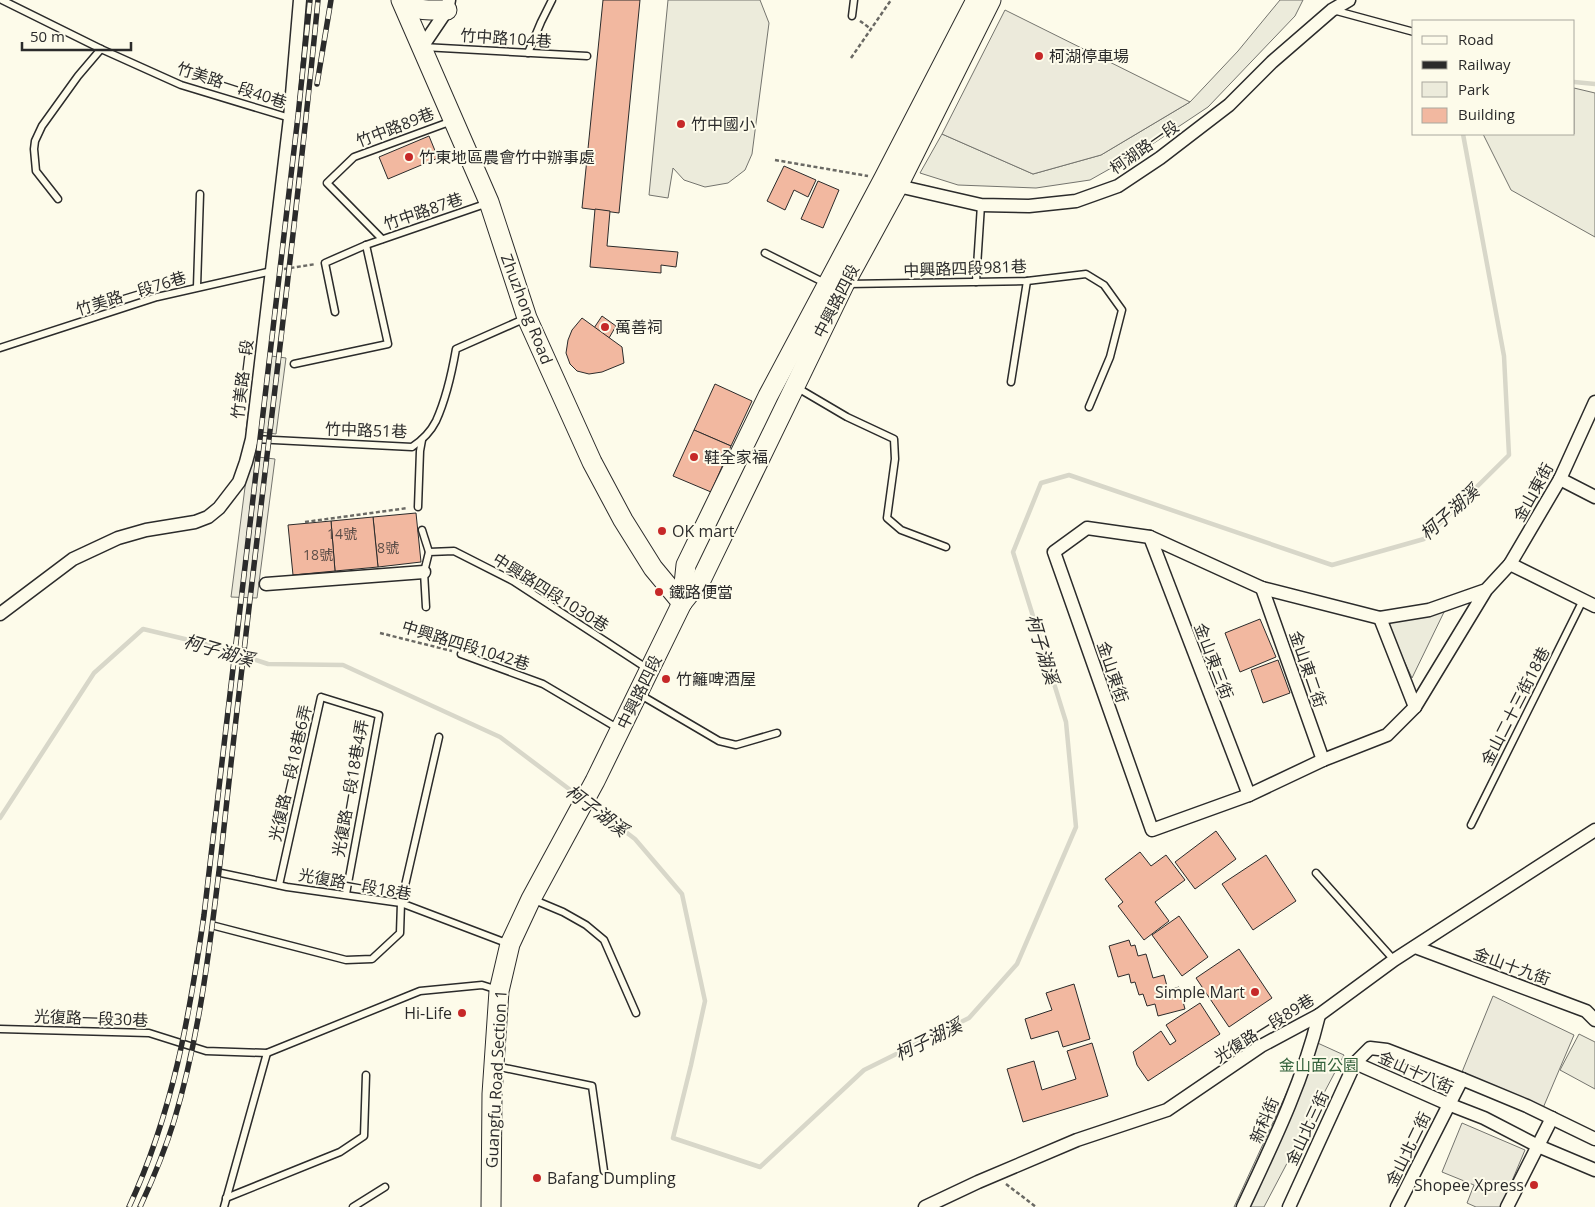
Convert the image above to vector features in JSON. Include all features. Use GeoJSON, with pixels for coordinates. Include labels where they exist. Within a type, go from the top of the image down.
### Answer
{"type":"FeatureCollection","features":[{"type":"Feature","properties":{"kind":"main road"},"geometry":{"type":"LineString","coordinates":[[401,0],[411,8],[416,9],[448,5]]}},
{"type":"Feature","properties":{"kind":"main road","name":"Zhuzhong Road"},"geometry":{"type":"LineString","coordinates":[[401,0],[489,202],[527,318],[592,462],[623,520],[653,568],[682,603]]}},
{"type":"Feature","properties":{"kind":"main road","name":"中興路四段"},"geometry":{"type":"LineString","coordinates":[[891,182],[976,0]]}},
{"type":"Feature","properties":{"kind":"main road","name":"中興路四段"},"geometry":{"type":"LineString","coordinates":[[682,603],[686,566],[768,396],[835,284],[991,0]]}},
{"type":"Feature","properties":{"kind":"main road","name":"中興路四段"},"geometry":{"type":"LineString","coordinates":[[575,818],[682,603],[702,578],[795,386],[835,284]]}},
{"type":"Feature","properties":{"kind":"main road","name":"Guangfu Road Section 1"},"geometry":{"type":"LineString","coordinates":[[491,1207],[492,1094],[499,991],[510,944],[531,899],[575,818]]}},
{"type":"Feature","properties":{"kind":"street","name":"竹美路一段"},"geometry":{"type":"LineString","coordinates":[[0,614],[73,559],[118,538],[146,530],[195,522],[208,517],[219,508],[239,482],[252,438],[290,118],[300,0]]}},
{"type":"Feature","properties":{"kind":"street","name":"柯湖路一段"},"geometry":{"type":"LineString","coordinates":[[891,182],[981,205],[1029,206],[1076,201],[1118,186],[1160,158],[1229,105],[1272,62],[1332,10],[1349,0]]}},
{"type":"Feature","properties":{"kind":"street"},"geometry":{"type":"LineString","coordinates":[[422,47],[448,5]]}},
{"type":"Feature","properties":{"kind":"street","name":"金山東街"},"geometry":{"type":"LineString","coordinates":[[1486,590],[1429,610],[1380,618],[1262,588],[1150,537],[1087,528],[1054,552],[1152,830],[1249,796],[1323,760],[1387,734],[1415,707],[1486,590],[1510,564],[1560,479],[1595,402]]}},
{"type":"Feature","properties":{"kind":"street"},"geometry":{"type":"LineString","coordinates":[[1560,479],[1595,497]]}},
{"type":"Feature","properties":{"kind":"street","name":"金山東三街"},"geometry":{"type":"LineString","coordinates":[[1150,537],[1249,796]]}},
{"type":"Feature","properties":{"kind":"street"},"geometry":{"type":"LineString","coordinates":[[1510,564],[1589,603]]}},
{"type":"Feature","properties":{"kind":"street"},"geometry":{"type":"LineString","coordinates":[[266,584],[424,572]]}},
{"type":"Feature","properties":{"kind":"street","name":"金山東二街"},"geometry":{"type":"LineString","coordinates":[[1262,588],[1323,760]]}},
{"type":"Feature","properties":{"kind":"street"},"geometry":{"type":"LineString","coordinates":[[1380,618],[1415,707]]}},
{"type":"Feature","properties":{"kind":"street","name":"光復路一段89巷"},"geometry":{"type":"LineString","coordinates":[[925,1207],[1077,1140],[1167,1110],[1261,1046],[1319,1015],[1394,960],[1595,830]]}},
{"type":"Feature","properties":{"kind":"street","name":"金山十九街"},"geometry":{"type":"LineString","coordinates":[[1415,947],[1586,1011],[1595,1020]]}},
{"type":"Feature","properties":{"kind":"street","name":"新科街"},"geometry":{"type":"LineString","coordinates":[[1243,1207],[1296,1086],[1311,1045],[1319,1015]]}},
{"type":"Feature","properties":{"kind":"street","name":"金山十八街"},"geometry":{"type":"LineString","coordinates":[[1595,1139],[1462,1079],[1387,1050],[1370,1048],[1355,1063],[1484,1118],[1538,1146],[1595,1170]]}},
{"type":"Feature","properties":{"kind":"street","name":"金山北三街"},"geometry":{"type":"LineString","coordinates":[[1289,1207],[1355,1063]]}},
{"type":"Feature","properties":{"kind":"street","name":"金山北二街"},"geometry":{"type":"LineString","coordinates":[[1397,1207],[1462,1079]]}},
{"type":"Feature","properties":{"kind":"street"},"geometry":{"type":"LineString","coordinates":[[1507,1207],[1552,1118]]}},
{"type":"Feature","properties":{"kind":"lane","name":"竹美路一段40巷"},"geometry":{"type":"LineString","coordinates":[[2,0],[101,49],[182,85],[290,118]]}},
{"type":"Feature","properties":{"kind":"lane"},"geometry":{"type":"LineString","coordinates":[[528,53],[552,0]]}},
{"type":"Feature","properties":{"kind":"lane"},"geometry":{"type":"LineString","coordinates":[[852,16],[854,0]]}},
{"type":"Feature","properties":{"kind":"lane"},"geometry":{"type":"LineString","coordinates":[[1332,10],[1412,31]]}},
{"type":"Feature","properties":{"kind":"lane","name":"竹中路104巷"},"geometry":{"type":"LineString","coordinates":[[422,47],[587,56]]}},
{"type":"Feature","properties":{"kind":"lane"},"geometry":{"type":"LineString","coordinates":[[58,199],[36,171],[35,142],[42,126],[78,76],[101,49]]}},
{"type":"Feature","properties":{"kind":"lane","name":"竹中路89巷"},"geometry":{"type":"LineString","coordinates":[[382,239],[327,183],[354,157],[453,120]]}},
{"type":"Feature","properties":{"kind":"lane"},"geometry":{"type":"LineString","coordinates":[[197,287],[200,194]]}},
{"type":"Feature","properties":{"kind":"lane","name":"竹中路87巷"},"geometry":{"type":"LineString","coordinates":[[325,263],[382,239],[489,202]]}},
{"type":"Feature","properties":{"kind":"lane"},"geometry":{"type":"LineString","coordinates":[[976,282],[981,205]]}},
{"type":"Feature","properties":{"kind":"lane"},"geometry":{"type":"LineString","coordinates":[[294,364],[388,344],[366,245]]}},
{"type":"Feature","properties":{"kind":"lane"},"geometry":{"type":"LineString","coordinates":[[765,253],[835,284]]}},
{"type":"Feature","properties":{"kind":"lane"},"geometry":{"type":"LineString","coordinates":[[325,263],[336,312]]}},
{"type":"Feature","properties":{"kind":"lane","name":"竹美路一段76巷"},"geometry":{"type":"LineString","coordinates":[[0,348],[156,297],[272,271]]}},
{"type":"Feature","properties":{"kind":"lane","name":"中興路四段981巷"},"geometry":{"type":"LineString","coordinates":[[835,284],[1027,281],[1086,274],[1104,285],[1122,310],[1110,357],[1088,407]]}},
{"type":"Feature","properties":{"kind":"lane"},"geometry":{"type":"LineString","coordinates":[[1011,382],[1027,281]]}},
{"type":"Feature","properties":{"kind":"lane","name":"竹中路51巷"},"geometry":{"type":"LineString","coordinates":[[252,438],[412,447],[422,440],[435,423],[446,391],[456,349],[527,318]]}},
{"type":"Feature","properties":{"kind":"lane"},"geometry":{"type":"LineString","coordinates":[[795,386],[894,440],[895,459],[887,518],[901,530],[946,547]]}},
{"type":"Feature","properties":{"kind":"lane"},"geometry":{"type":"LineString","coordinates":[[768,396],[786,405]]}},
{"type":"Feature","properties":{"kind":"lane"},"geometry":{"type":"LineString","coordinates":[[418,507],[422,440]]}},
{"type":"Feature","properties":{"kind":"lane"},"geometry":{"type":"LineString","coordinates":[[422,530],[429,552],[424,572],[426,607]]}},
{"type":"Feature","properties":{"kind":"lane","name":"中興路四段1030巷"},"geometry":{"type":"LineString","coordinates":[[429,552],[454,551],[513,581],[650,670]]}},
{"type":"Feature","properties":{"kind":"lane","name":"金山二十三街18巷"},"geometry":{"type":"LineString","coordinates":[[1471,825],[1589,603]]}},
{"type":"Feature","properties":{"kind":"lane","name":"中興路四段1042巷"},"geometry":{"type":"LineString","coordinates":[[461,654],[543,684],[620,730]]}},
{"type":"Feature","properties":{"kind":"lane"},"geometry":{"type":"LineString","coordinates":[[638,694],[720,741],[736,745],[777,732]]}},
{"type":"Feature","properties":{"kind":"lane","name":"光復路一段18巷6弄"},"geometry":{"type":"LineString","coordinates":[[279,885],[321,698],[351,706]]}},
{"type":"Feature","properties":{"kind":"lane","name":"光復路一段18巷4弄"},"geometry":{"type":"LineString","coordinates":[[346,894],[379,716],[351,706]]}},
{"type":"Feature","properties":{"kind":"lane"},"geometry":{"type":"LineString","coordinates":[[215,926],[346,960],[372,959],[400,933],[401,903],[439,737]]}},
{"type":"Feature","properties":{"kind":"lane","name":"光復路一段18巷"},"geometry":{"type":"LineString","coordinates":[[221,873],[279,885],[401,903],[510,944]]}},
{"type":"Feature","properties":{"kind":"lane"},"geometry":{"type":"LineString","coordinates":[[1316,874],[1394,960]]}},
{"type":"Feature","properties":{"kind":"lane"},"geometry":{"type":"LineString","coordinates":[[531,899],[563,912],[586,925],[604,940],[636,1014]]}},
{"type":"Feature","properties":{"kind":"lane","name":"光復路一段30巷"},"geometry":{"type":"LineString","coordinates":[[0,1029],[149,1033],[206,1051],[268,1053],[420,990],[482,985],[499,991]]}},
{"type":"Feature","properties":{"kind":"lane"},"geometry":{"type":"LineString","coordinates":[[224,1207],[268,1053]]}},
{"type":"Feature","properties":{"kind":"lane"},"geometry":{"type":"LineString","coordinates":[[494,1066],[592,1086],[604,1171]]}},
{"type":"Feature","properties":{"kind":"lane"},"geometry":{"type":"LineString","coordinates":[[226,1198],[340,1152],[364,1136],[366,1075]]}},
{"type":"Feature","properties":{"kind":"lane"},"geometry":{"type":"LineString","coordinates":[[353,1207],[385,1187]]}},
{"type":"Feature","properties":{"kind":"path"},"geometry":{"type":"LineString","coordinates":[[851,58],[891,0]]}},
{"type":"Feature","properties":{"kind":"path"},"geometry":{"type":"LineString","coordinates":[[852,16],[871,29]]}},
{"type":"Feature","properties":{"kind":"path"},"geometry":{"type":"LineString","coordinates":[[775,160],[891,182]]}},
{"type":"Feature","properties":{"kind":"path"},"geometry":{"type":"LineString","coordinates":[[272,271],[325,263]]}},
{"type":"Feature","properties":{"kind":"path"},"geometry":{"type":"LineString","coordinates":[[305,522],[418,507]]}},
{"type":"Feature","properties":{"kind":"path","name":"中興路四段1042巷"},"geometry":{"type":"LineString","coordinates":[[380,633],[461,654]]}},
{"type":"Feature","properties":{"kind":"path"},"geometry":{"type":"LineString","coordinates":[[995,1175],[1036,1207]]}},
{"type":"Feature","properties":{"kind":"green space"},"geometry":{"type":"Polygon","coordinates":[[[668,0],[760,0],[769,23],[752,154],[745,170],[728,183],[705,187],[684,180],[673,168],[668,198],[649,195],[668,0]]]}},
{"type":"Feature","properties":{"kind":"green space"},"geometry":{"type":"Polygon","coordinates":[[[1280,0],[1303,0],[1295,16],[1208,107],[1145,149],[1090,180],[1036,188],[958,185],[920,173],[942,134],[1033,174],[1101,155],[1190,102],[1238,51],[1280,0]]]}},
{"type":"Feature","properties":{"kind":"green space"},"geometry":{"type":"Polygon","coordinates":[[[1575,88],[1595,93],[1595,237],[1511,190],[1484,135],[1575,135],[1575,88]]]}},
{"type":"Feature","properties":{"kind":"green space"},"geometry":{"type":"Polygon","coordinates":[[[256,354],[286,358],[276,434],[246,430],[256,354]]]}},
{"type":"Feature","properties":{"kind":"green space"},"geometry":{"type":"Polygon","coordinates":[[[1445,610],[1412,678],[1386,622],[1445,610]]]}},
{"type":"Feature","properties":{"kind":"green space"},"geometry":{"type":"Polygon","coordinates":[[[1579,1034],[1595,1042],[1595,1089],[1560,1070],[1579,1034]]]}},
{"type":"Feature","properties":{"kind":"green space","name":"金山面公園"},"geometry":{"type":"Polygon","coordinates":[[[1311,1040],[1344,1055],[1264,1207],[1234,1207],[1311,1040]]]}},
{"type":"Feature","properties":{"kind":"shaded area","name":"柯湖停車場"},"geometry":{"type":"Polygon","coordinates":[[[1005,10],[1190,102],[1101,155],[1033,174],[942,134],[1005,10]]]}},
{"type":"Feature","properties":{"kind":"shaded area"},"geometry":{"type":"Polygon","coordinates":[[[249,456],[275,459],[257,598],[231,597],[249,456]]]}},
{"type":"Feature","properties":{"kind":"shaded area"},"geometry":{"type":"Polygon","coordinates":[[[1493,996],[1574,1035],[1543,1108],[1462,1072],[1493,996]]]}},
{"type":"Feature","properties":{"kind":"shaded area"},"geometry":{"type":"Polygon","coordinates":[[[1462,1123],[1525,1150],[1501,1207],[1476,1207],[1467,1203],[1474,1185],[1442,1172],[1462,1123]]]}},
{"type":"Feature","properties":{"kind":"building"},"geometry":{"type":"Polygon","coordinates":[[[603,0],[640,0],[619,213],[582,208],[603,0]]]}},
{"type":"Feature","properties":{"kind":"building","name":"竹東地區農會竹中辦事處"},"geometry":{"type":"Polygon","coordinates":[[[429,136],[438,158],[388,179],[379,157],[429,136]]]}},
{"type":"Feature","properties":{"kind":"building"},"geometry":{"type":"Polygon","coordinates":[[[784,166],[816,180],[808,197],[794,190],[785,210],[767,201],[784,166]]]}},
{"type":"Feature","properties":{"kind":"building"},"geometry":{"type":"Polygon","coordinates":[[[818,181],[839,190],[823,228],[801,219],[818,181]]]}},
{"type":"Feature","properties":{"kind":"building"},"geometry":{"type":"Polygon","coordinates":[[[595,209],[610,211],[607,246],[678,252],[676,267],[661,265],[661,273],[590,267],[595,209]]]}},
{"type":"Feature","properties":{"kind":"building","name":"萬善祠"},"geometry":{"type":"Polygon","coordinates":[[[602,316],[616,326],[609,338],[594,328],[602,316]]]}},
{"type":"Feature","properties":{"kind":"building"},"geometry":{"type":"Polygon","coordinates":[[[582,318],[622,347],[624,363],[602,372],[589,374],[577,371],[570,364],[566,353],[568,340],[572,330],[582,318]]]}},
{"type":"Feature","properties":{"kind":"building"},"geometry":{"type":"Polygon","coordinates":[[[715,384],[752,401],[731,446],[694,430],[715,384]]]}},
{"type":"Feature","properties":{"kind":"building"},"geometry":{"type":"Polygon","coordinates":[[[694,430],[731,446],[711,492],[673,476],[694,430]]]}},
{"type":"Feature","properties":{"kind":"building"},"geometry":{"type":"Polygon","coordinates":[[[416,513],[421,562],[378,567],[373,517],[416,513]]]}},
{"type":"Feature","properties":{"kind":"building"},"geometry":{"type":"Polygon","coordinates":[[[373,517],[378,567],[335,571],[331,521],[373,517]]]}},
{"type":"Feature","properties":{"kind":"building"},"geometry":{"type":"Polygon","coordinates":[[[331,521],[335,571],[293,575],[288,525],[331,521]]]}},
{"type":"Feature","properties":{"kind":"building"},"geometry":{"type":"Polygon","coordinates":[[[1260,619],[1276,657],[1240,672],[1225,633],[1260,619]]]}},
{"type":"Feature","properties":{"kind":"building"},"geometry":{"type":"Polygon","coordinates":[[[1278,660],[1290,693],[1263,703],[1251,670],[1278,660]]]}},
{"type":"Feature","properties":{"kind":"building"},"geometry":{"type":"Polygon","coordinates":[[[1216,831],[1236,859],[1195,889],[1175,862],[1216,831]]]}},
{"type":"Feature","properties":{"kind":"building"},"geometry":{"type":"Polygon","coordinates":[[[1140,852],[1151,866],[1166,855],[1185,880],[1155,902],[1169,921],[1144,940],[1118,906],[1123,902],[1105,879],[1140,852]]]}},
{"type":"Feature","properties":{"kind":"building"},"geometry":{"type":"Polygon","coordinates":[[[1266,855],[1296,901],[1253,930],[1222,884],[1266,855]]]}},
{"type":"Feature","properties":{"kind":"building"},"geometry":{"type":"Polygon","coordinates":[[[1179,916],[1208,957],[1182,976],[1152,935],[1179,916]]]}},
{"type":"Feature","properties":{"kind":"building"},"geometry":{"type":"Polygon","coordinates":[[[1129,940],[1131,946],[1135,945],[1138,956],[1146,954],[1153,978],[1164,975],[1168,990],[1179,987],[1185,1009],[1158,1016],[1155,1004],[1147,1006],[1143,994],[1139,995],[1135,982],[1131,983],[1129,974],[1118,977],[1109,946],[1129,940]]]}},
{"type":"Feature","properties":{"kind":"building"},"geometry":{"type":"Polygon","coordinates":[[[1239,949],[1272,998],[1229,1027],[1196,978],[1239,949]]]}},
{"type":"Feature","properties":{"kind":"building"},"geometry":{"type":"Polygon","coordinates":[[[1074,984],[1090,1039],[1063,1047],[1058,1031],[1031,1039],[1025,1019],[1052,1010],[1046,993],[1074,984]]]}},
{"type":"Feature","properties":{"kind":"building"},"geometry":{"type":"Polygon","coordinates":[[[1200,1003],[1220,1034],[1148,1081],[1137,1065],[1133,1052],[1161,1031],[1170,1045],[1176,1041],[1166,1025],[1200,1003]]]}},
{"type":"Feature","properties":{"kind":"building"},"geometry":{"type":"Polygon","coordinates":[[[1092,1043],[1108,1096],[1023,1122],[1007,1069],[1034,1061],[1042,1090],[1076,1079],[1067,1051],[1092,1043]]]}},
{"type":"Feature","properties":{"kind":"waterway","name":"柯子湖溪"},"geometry":{"type":"LineString","coordinates":[[1575,82],[1595,84]]}},
{"type":"Feature","properties":{"kind":"waterway","name":"柯子湖溪"},"geometry":{"type":"LineString","coordinates":[[589,804],[635,839],[682,894],[705,1001],[673,1138],[760,1167],[864,1070],[969,1018],[1017,964],[1076,827],[1066,722],[1013,552],[1041,483],[1069,475],[1332,565],[1424,539],[1509,455],[1504,356],[1463,135]]}},
{"type":"Feature","properties":{"kind":"waterway","name":"柯子湖溪"},"geometry":{"type":"LineString","coordinates":[[0,818],[94,673],[143,629],[214,646],[268,664],[343,665],[500,737],[581,798]]}},
{"type":"Feature","properties":{"kind":"railway"},"geometry":{"type":"LineString","coordinates":[[129,1207],[157,1136],[168,1100],[185,1028],[204,915],[310,0]]}},
{"type":"Feature","properties":{"kind":"railway"},"geometry":{"type":"LineString","coordinates":[[140,1207],[167,1143],[183,1089],[191,1056],[208,956],[292,248],[318,0]]}},
{"type":"Feature","properties":{"kind":"railway"},"geometry":{"type":"LineString","coordinates":[[317,84],[331,0]]}},
{"type":"Feature","properties":{"kind":"place","name":"柯湖停車場"},"geometry":{"type":"Point","coordinates":[1039,56]}},
{"type":"Feature","properties":{"kind":"place","name":"竹中國小"},"geometry":{"type":"Point","coordinates":[681,124]}},
{"type":"Feature","properties":{"kind":"place","name":"竹東地區農會竹中辦事處"},"geometry":{"type":"Point","coordinates":[409,157]}},
{"type":"Feature","properties":{"kind":"place","name":"萬善祠"},"geometry":{"type":"Point","coordinates":[605,327]}},
{"type":"Feature","properties":{"kind":"place","name":"鞋全家福"},"geometry":{"type":"Point","coordinates":[694,457]}},
{"type":"Feature","properties":{"kind":"place","name":"OK mart"},"geometry":{"type":"Point","coordinates":[662,531]}},
{"type":"Feature","properties":{"kind":"place","name":"鐵路便當"},"geometry":{"type":"Point","coordinates":[659,592]}},
{"type":"Feature","properties":{"kind":"place","name":"竹籬啤酒屋"},"geometry":{"type":"Point","coordinates":[666,679]}},
{"type":"Feature","properties":{"kind":"place","name":"Simple Mart"},"geometry":{"type":"Point","coordinates":[1255,992]}},
{"type":"Feature","properties":{"kind":"place","name":"Hi-Life"},"geometry":{"type":"Point","coordinates":[462,1013]}},
{"type":"Feature","properties":{"kind":"place","name":"Bafang Dumpling"},"geometry":{"type":"Point","coordinates":[537,1178]}},
{"type":"Feature","properties":{"kind":"place","name":"Shopee Xpress"},"geometry":{"type":"Point","coordinates":[1534,1185]}}]}
